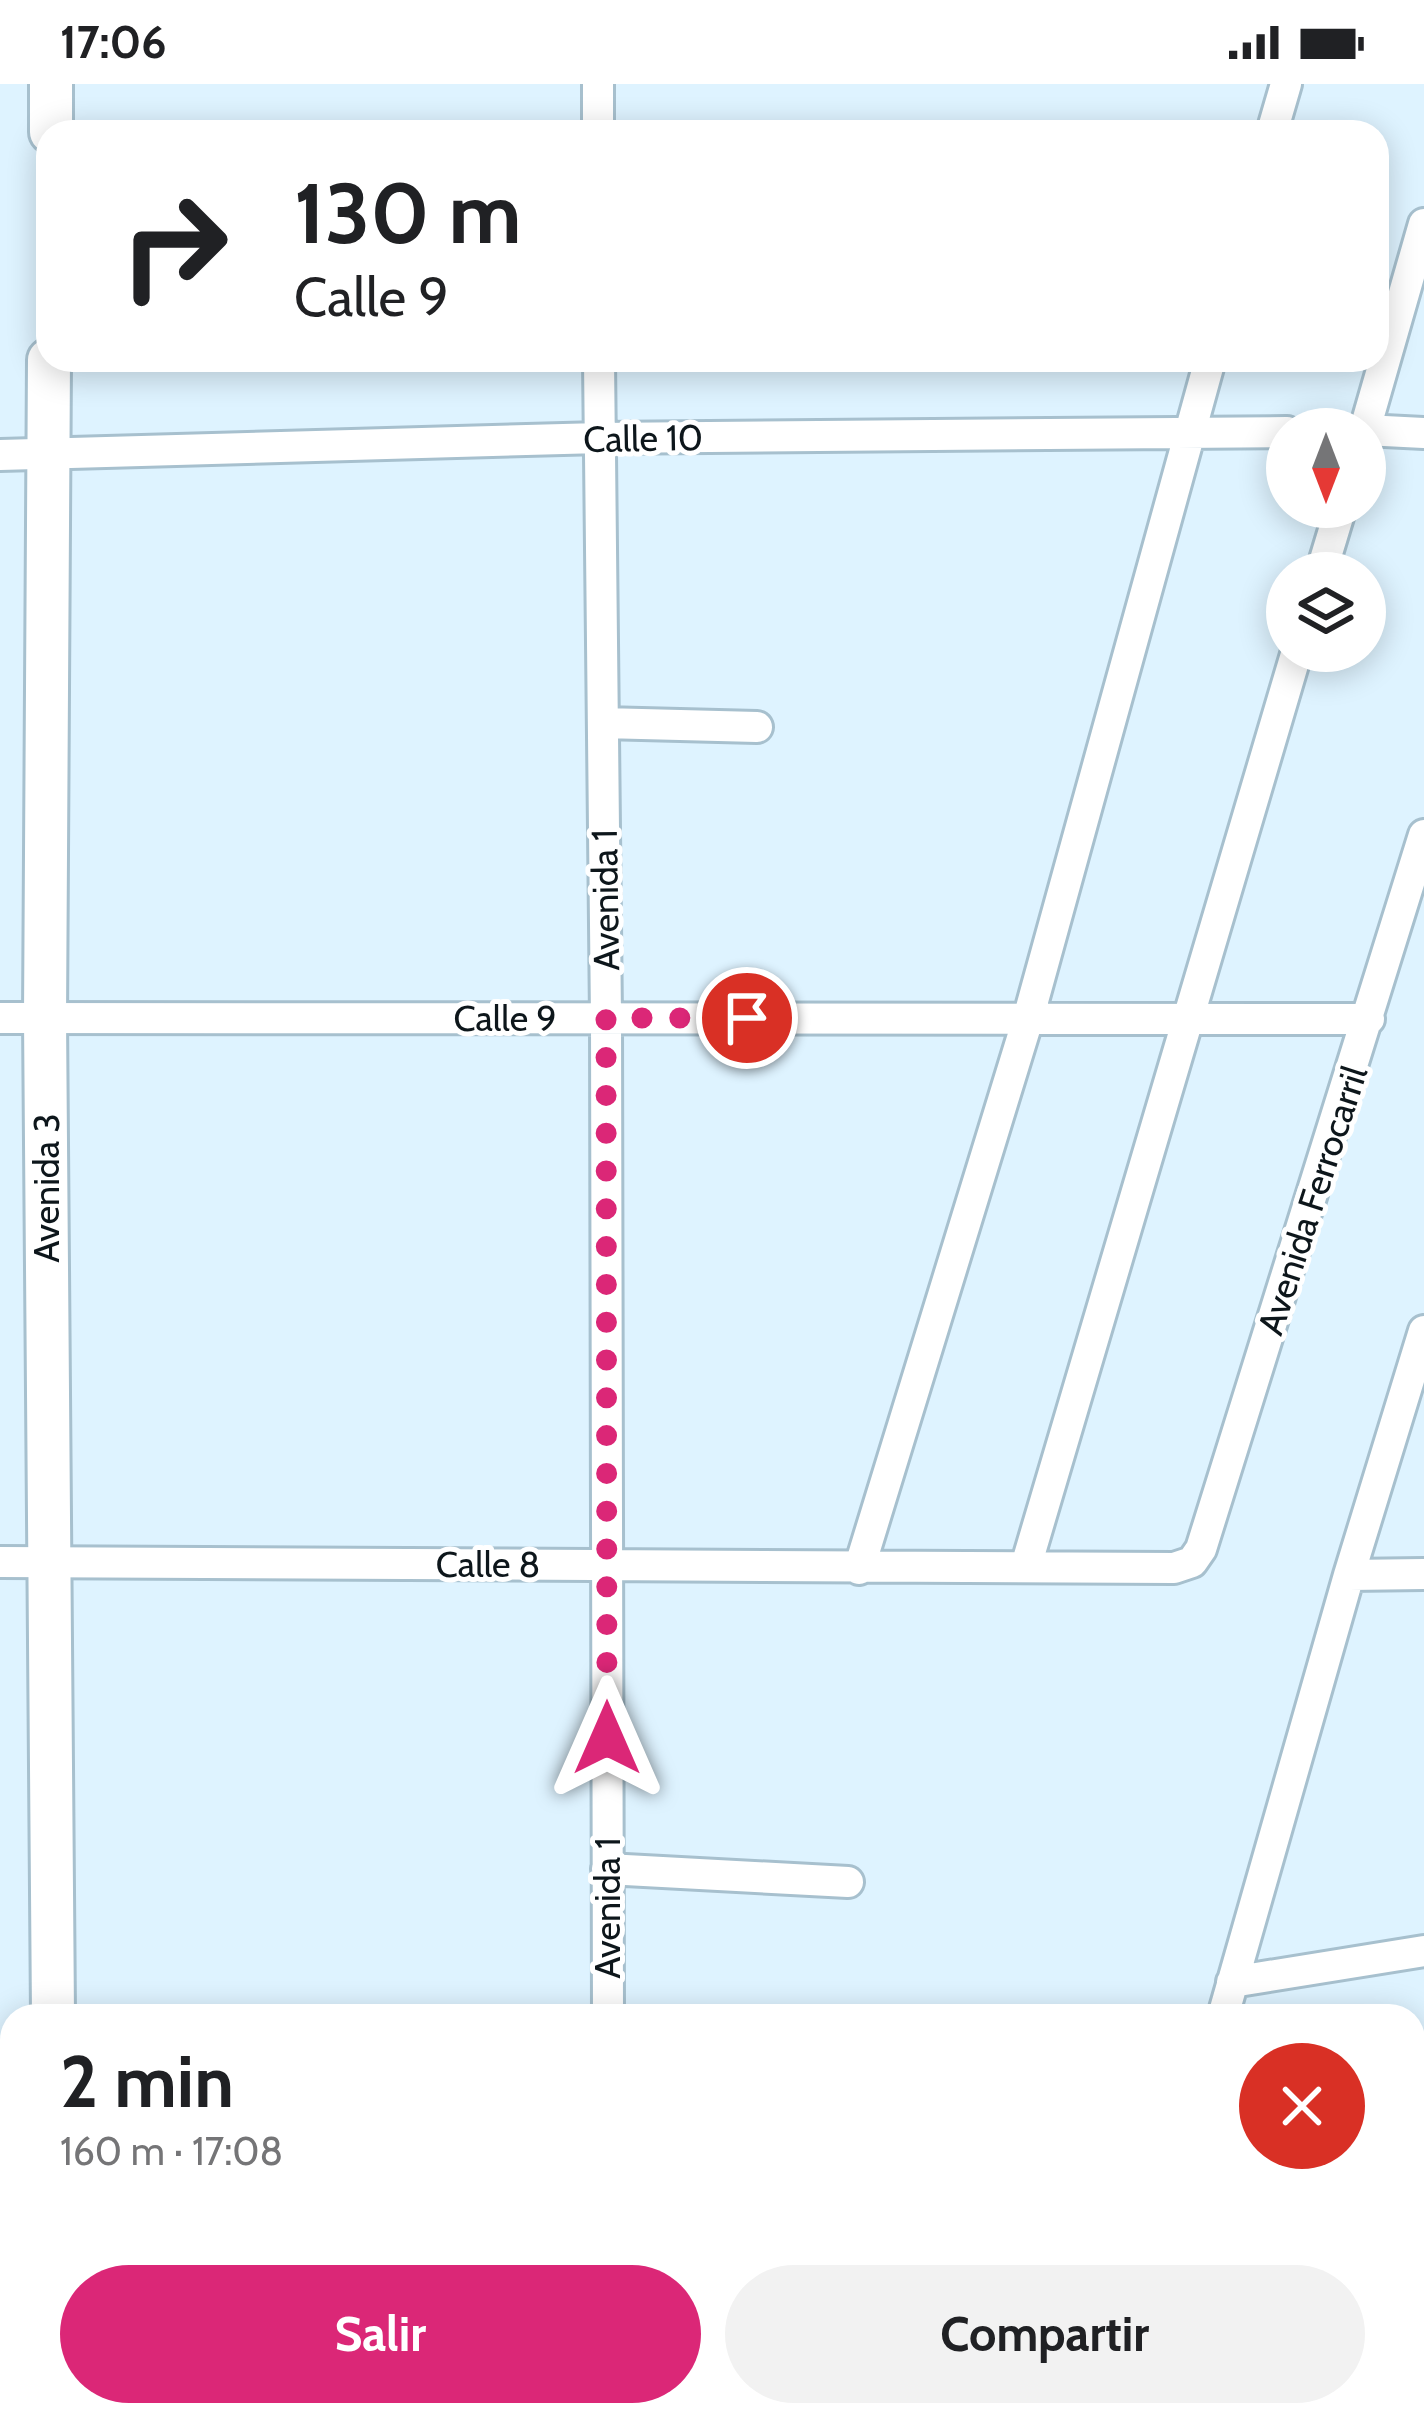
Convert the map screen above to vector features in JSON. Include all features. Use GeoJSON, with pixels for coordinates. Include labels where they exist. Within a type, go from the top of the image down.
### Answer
{"type":"FeatureCollection","features":[{"type":"Feature","properties":{"kind":"main road"},"geometry":{"type":"LineString","coordinates":[[51,84],[51,120]]}},
{"type":"Feature","properties":{"kind":"main road","name":"Avenida 3"},"geometry":{"type":"LineString","coordinates":[[49,372],[46,1018],[53,2004]]}},
{"type":"Feature","properties":{"kind":"street"},"geometry":{"type":"LineString","coordinates":[[598,84],[598,120]]}},
{"type":"Feature","properties":{"kind":"street"},"geometry":{"type":"LineString","coordinates":[[1276,120],[1286,84]]}},
{"type":"Feature","properties":{"kind":"street"},"geometry":{"type":"LineString","coordinates":[[1389,346],[1424,224]]}},
{"type":"Feature","properties":{"kind":"street","name":"Avenida 1"},"geometry":{"type":"LineString","coordinates":[[599,372],[608,2004]]}},
{"type":"Feature","properties":{"kind":"street"},"geometry":{"type":"LineString","coordinates":[[859,1568],[1028,1019],[1207,372]]}},
{"type":"Feature","properties":{"kind":"street"},"geometry":{"type":"LineString","coordinates":[[1371,408],[1381,372]]}},
{"type":"Feature","properties":{"kind":"street"},"geometry":{"type":"LineString","coordinates":[[1386,430],[1424,433]]}},
{"type":"Feature","properties":{"kind":"street","name":"Calle 10"},"geometry":{"type":"LineString","coordinates":[[0,455],[600,438],[1266,433]]}},
{"type":"Feature","properties":{"kind":"street"},"geometry":{"type":"LineString","coordinates":[[1026,1566],[1292,672]]}},
{"type":"Feature","properties":{"kind":"street"},"geometry":{"type":"LineString","coordinates":[[603,723],[757,727]]}},
{"type":"Feature","properties":{"kind":"street","name":"Avenida Ferrocarril"},"geometry":{"type":"LineString","coordinates":[[1192,1562],[1208,1527],[1424,835]]}},
{"type":"Feature","properties":{"kind":"street","name":"Calle 9"},"geometry":{"type":"LineString","coordinates":[[0,1018],[1369,1019]]}},
{"type":"Feature","properties":{"kind":"street"},"geometry":{"type":"LineString","coordinates":[[1226,2004],[1424,1331]]}},
{"type":"Feature","properties":{"kind":"street","name":"Calle 8"},"geometry":{"type":"LineString","coordinates":[[0,1562],[859,1568],[1174,1568],[1192,1562]]}},
{"type":"Feature","properties":{"kind":"street"},"geometry":{"type":"LineString","coordinates":[[1349,1575],[1424,1574]]}},
{"type":"Feature","properties":{"kind":"street"},"geometry":{"type":"LineString","coordinates":[[607,1869],[848,1882]]}},
{"type":"Feature","properties":{"kind":"street"},"geometry":{"type":"LineString","coordinates":[[1232,1982],[1424,1951]]}},
{"type":"Feature","properties":{"kind":"route"},"geometry":{"type":"LineString","coordinates":[[607,1738],[606,1018],[747,1018]]}}]}
